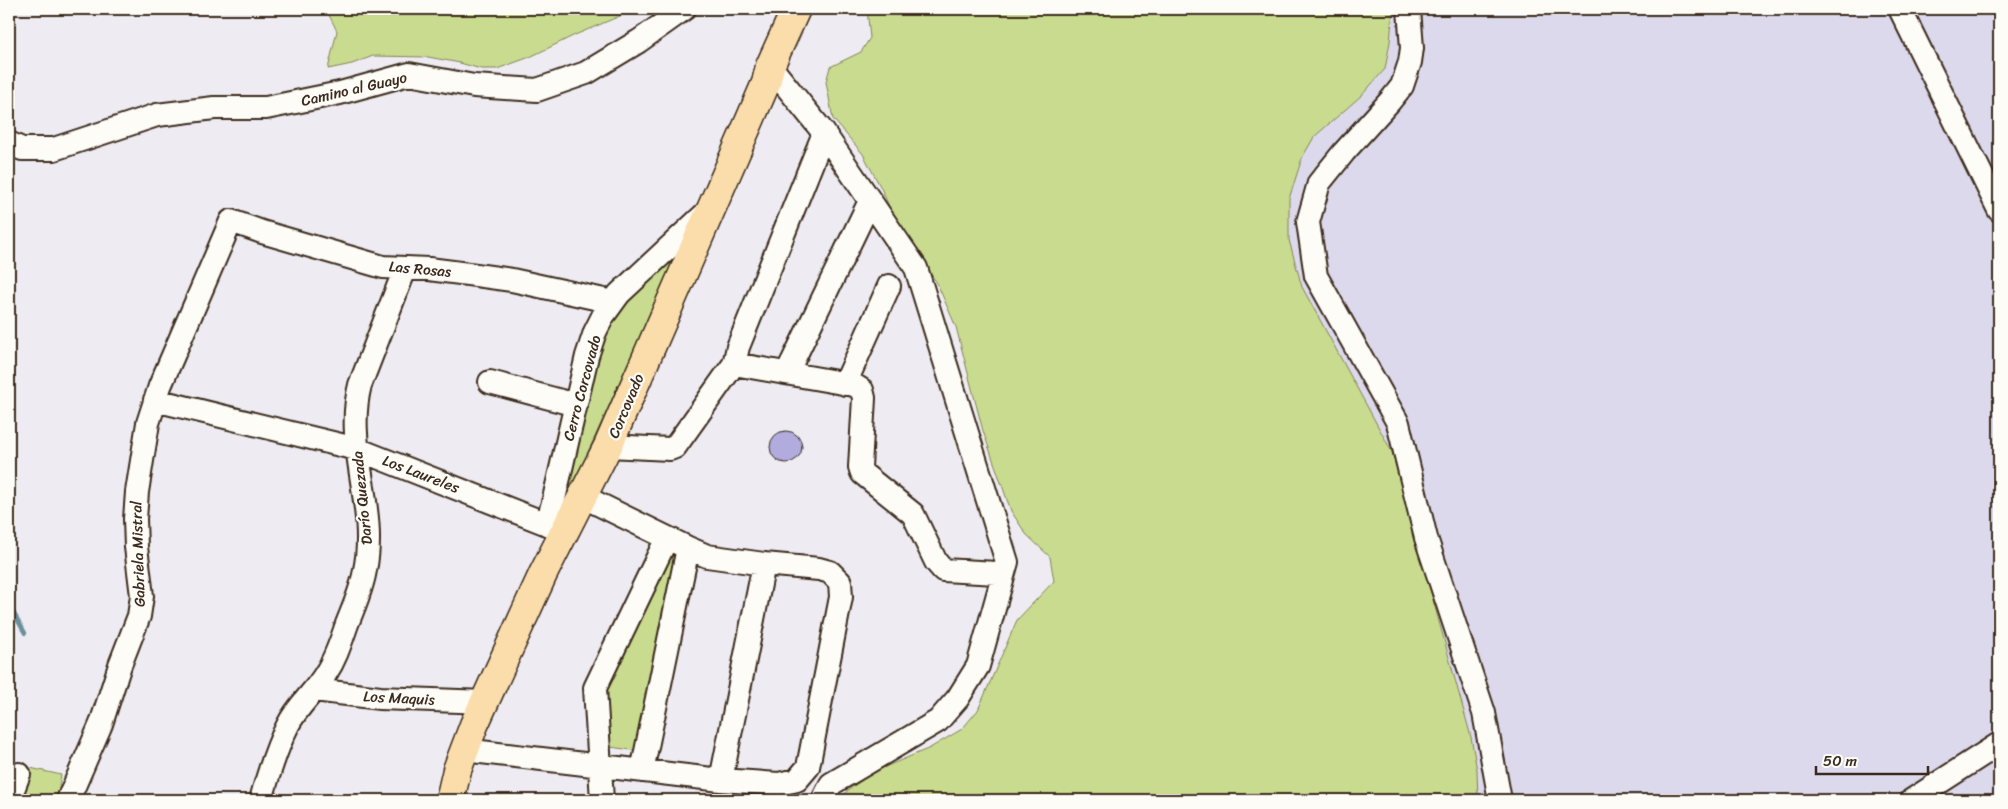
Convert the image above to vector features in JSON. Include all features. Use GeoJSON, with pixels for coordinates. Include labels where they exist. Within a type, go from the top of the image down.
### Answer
{"type":"FeatureCollection","features":[{"type":"Feature","properties":{"kind":"main road","name":"Corcovado"},"geometry":{"type":"LineString","coordinates":[[450,800],[464,750],[543,574],[556,529],[584,497],[608,446],[766,83],[770,66],[796,9]]}},
{"type":"Feature","properties":{"kind":"street","name":"Camino al Guayo"},"geometry":{"type":"LineString","coordinates":[[9,143],[22,149],[54,149],[157,115],[214,108],[266,108],[340,93],[409,74],[474,86],[537,90],[586,72],[639,41],[684,9]]}},
{"type":"Feature","properties":{"kind":"street"},"geometry":{"type":"LineString","coordinates":[[1409,9],[1412,48],[1410,62],[1402,86],[1344,152],[1319,184],[1308,222],[1316,276],[1398,423],[1426,538],[1484,713],[1500,800]]}},
{"type":"Feature","properties":{"kind":"street"},"geometry":{"type":"LineString","coordinates":[[1900,9],[1999,210]]}},
{"type":"Feature","properties":{"kind":"street"},"geometry":{"type":"LineString","coordinates":[[770,66],[824,133],[916,268],[1007,562],[978,666],[958,698],[938,721],[831,784],[822,800]]}},
{"type":"Feature","properties":{"kind":"street"},"geometry":{"type":"LineString","coordinates":[[608,446],[670,449],[675,447],[734,364],[738,347],[824,133]]}},
{"type":"Feature","properties":{"kind":"street"},"geometry":{"type":"LineString","coordinates":[[787,374],[870,201]]}},
{"type":"Feature","properties":{"kind":"street","name":"Cerro Corcovado"},"geometry":{"type":"LineString","coordinates":[[556,529],[576,405],[591,344],[603,316],[613,302],[712,207]]}},
{"type":"Feature","properties":{"kind":"street","name":"Las Rosas"},"geometry":{"type":"LineString","coordinates":[[231,221],[262,232],[383,267],[429,269],[512,280],[613,302]]}},
{"type":"Feature","properties":{"kind":"street","name":"Gabriela Mistral"},"geometry":{"type":"LineString","coordinates":[[68,800],[98,732],[120,665],[139,616],[142,596],[135,533],[136,492],[148,422],[155,400],[231,221]]}},
{"type":"Feature","properties":{"kind":"street","name":"Darío Quezada"},"geometry":{"type":"LineString","coordinates":[[261,800],[288,726],[302,703],[327,672],[362,585],[366,570],[368,527],[355,412],[358,394],[405,269]]}},
{"type":"Feature","properties":{"kind":"street"},"geometry":{"type":"LineString","coordinates":[[845,384],[889,286]]}},
{"type":"Feature","properties":{"kind":"street"},"geometry":{"type":"LineString","coordinates":[[734,364],[854,385],[864,394],[860,467],[862,473],[913,514],[939,566],[943,570],[997,573],[1004,569]]}},
{"type":"Feature","properties":{"kind":"street"},"geometry":{"type":"LineString","coordinates":[[490,382],[576,405]]}},
{"type":"Feature","properties":{"kind":"street","name":"Los Laureles"},"geometry":{"type":"LineString","coordinates":[[155,400],[358,449],[556,529]]}},
{"type":"Feature","properties":{"kind":"street"},"geometry":{"type":"LineString","coordinates":[[464,750],[722,780],[784,784],[792,782],[801,776],[810,761],[842,597],[838,578],[825,570],[715,558],[666,538],[584,497]]}},
{"type":"Feature","properties":{"kind":"street"},"geometry":{"type":"LineString","coordinates":[[602,800],[595,688],[666,538]]}},
{"type":"Feature","properties":{"kind":"street"},"geometry":{"type":"LineString","coordinates":[[642,771],[688,548]]}},
{"type":"Feature","properties":{"kind":"street"},"geometry":{"type":"LineString","coordinates":[[722,780],[764,564]]}},
{"type":"Feature","properties":{"kind":"street","name":"Los Maquis"},"geometry":{"type":"LineString","coordinates":[[314,690],[372,697],[485,702]]}},
{"type":"Feature","properties":{"kind":"street"},"geometry":{"type":"LineString","coordinates":[[1912,800],[1999,744]]}},
{"type":"Feature","properties":{"kind":"street"},"geometry":{"type":"LineString","coordinates":[[9,800],[19,774]]}},
{"type":"Feature","properties":{"kind":"shaded area"},"geometry":{"type":"Polygon","coordinates":[[[1393,9],[1999,9],[1999,800],[1478,800],[1477,770],[1454,676],[1423,570],[1302,287],[1289,240],[1289,199],[1302,158],[1314,137],[1362,95],[1385,69],[1393,9]]]}},
{"type":"Feature","properties":{"kind":"green space"},"geometry":{"type":"Polygon","coordinates":[[[326,9],[630,9],[620,16],[530,57],[497,69],[481,69],[428,57],[373,56],[352,64],[328,69],[337,31],[326,9]]]}},
{"type":"Feature","properties":{"kind":"green space"},"geometry":{"type":"Polygon","coordinates":[[[867,9],[1393,9],[1385,69],[1362,95],[1314,137],[1302,158],[1289,199],[1289,240],[1302,287],[1392,452],[1471,737],[1477,770],[1478,800],[841,800],[847,791],[873,772],[930,748],[962,729],[978,710],[1017,620],[1054,581],[1050,557],[1026,534],[1011,511],[983,431],[956,327],[937,283],[898,227],[881,188],[863,154],[833,119],[826,82],[830,67],[861,52],[870,38],[867,9]]]}},
{"type":"Feature","properties":{"kind":"green space"},"geometry":{"type":"Polygon","coordinates":[[[684,241],[563,507],[592,360],[608,320],[684,241]]]}},
{"type":"Feature","properties":{"kind":"green space"},"geometry":{"type":"Polygon","coordinates":[[[665,546],[677,550],[639,751],[610,747],[604,739],[603,674],[665,546]]]}},
{"type":"Feature","properties":{"kind":"green space"},"geometry":{"type":"Polygon","coordinates":[[[26,767],[61,775],[57,800],[13,800],[26,767]]]}},
{"type":"Feature","properties":{"kind":"building"},"geometry":{"type":"Polygon","coordinates":[[[786,431],[792,432],[797,436],[801,441],[801,453],[797,458],[792,462],[786,463],[780,462],[775,458],[771,453],[770,447],[771,441],[775,436],[780,432],[786,431]]]}},
{"type":"Feature","properties":{"kind":"waterway"},"geometry":{"type":"LineString","coordinates":[[9,605],[25,633]]}}]}
